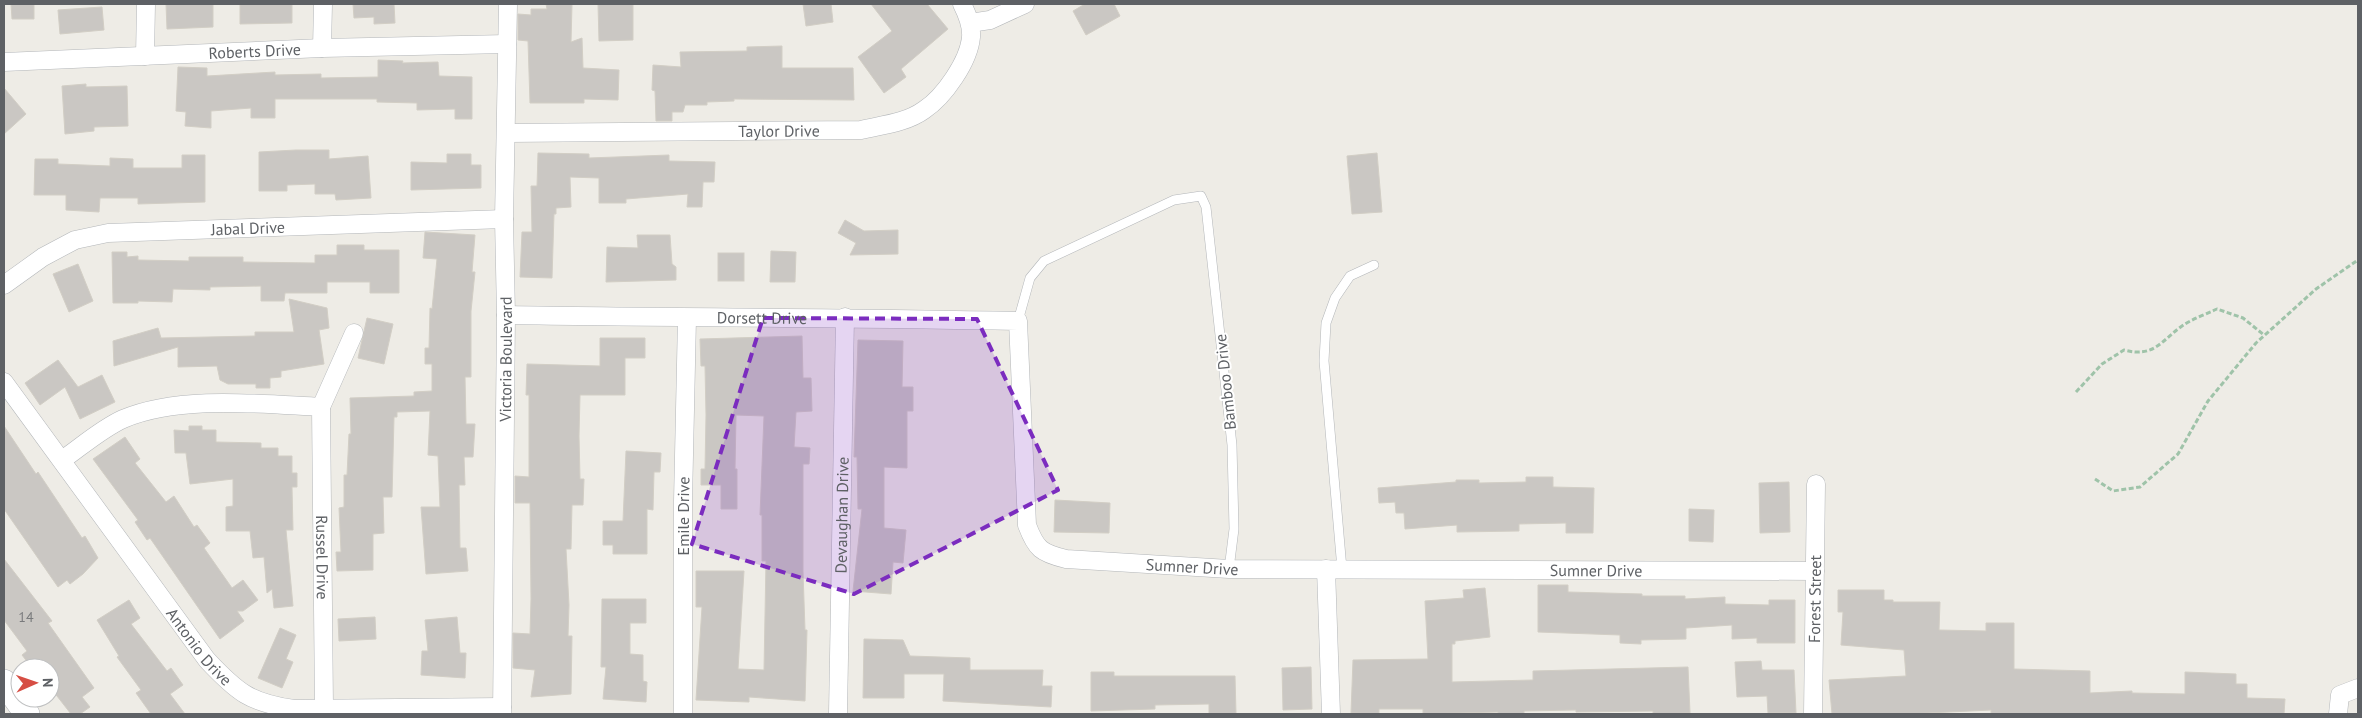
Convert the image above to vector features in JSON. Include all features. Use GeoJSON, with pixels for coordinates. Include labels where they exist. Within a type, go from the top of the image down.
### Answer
{"type":"FeatureCollection","features":[{"type":"Feature","properties":{"kind":"main road"},"geometry":{"type":"LineString","coordinates":[[4,682],[27,714]]}},
{"type":"Feature","properties":{"kind":"street"},"geometry":{"type":"LineString","coordinates":[[145,56],[146,4]]}},
{"type":"Feature","properties":{"kind":"street"},"geometry":{"type":"LineString","coordinates":[[322,48],[323,4]]}},
{"type":"Feature","properties":{"kind":"street","name":"Victoria Boulevard"},"geometry":{"type":"LineString","coordinates":[[502,710],[506,315],[504,219],[508,4]]}},
{"type":"Feature","properties":{"kind":"street","name":"Taylor Drive"},"geometry":{"type":"LineString","coordinates":[[507,134],[862,130],[903,120],[924,110],[944,91],[959,70],[969,47],[970,23],[962,4]]}},
{"type":"Feature","properties":{"kind":"street"},"geometry":{"type":"LineString","coordinates":[[970,23],[990,20],[1025,4]]}},
{"type":"Feature","properties":{"kind":"street","name":"Roberts Drive"},"geometry":{"type":"LineString","coordinates":[[4,62],[322,48],[507,44]]}},
{"type":"Feature","properties":{"kind":"street","name":"Jabal Drive"},"geometry":{"type":"LineString","coordinates":[[4,285],[43,257],[75,240],[108,233],[504,219]]}},
{"type":"Feature","properties":{"kind":"street","name":"Dorsett Drive"},"geometry":{"type":"LineString","coordinates":[[506,315],[687,318],[845,317],[1018,321]]}},
{"type":"Feature","properties":{"kind":"street","name":"Devaughan Drive"},"geometry":{"type":"LineString","coordinates":[[838,714],[845,317]]}},
{"type":"Feature","properties":{"kind":"street","name":"Emile Drive"},"geometry":{"type":"LineString","coordinates":[[683,714],[683,501],[687,318]]}},
{"type":"Feature","properties":{"kind":"street","name":"Sumner Drive"},"geometry":{"type":"LineString","coordinates":[[1018,321],[1027,525],[1035,546],[1050,555],[1066,559],[1229,569],[1815,571]]}},
{"type":"Feature","properties":{"kind":"street","name":"Russel Drive"},"geometry":{"type":"LineString","coordinates":[[324,707],[320,407],[354,333]]}},
{"type":"Feature","properties":{"kind":"street","name":"Antonio Drive"},"geometry":{"type":"LineString","coordinates":[[4,382],[207,660],[228,683],[248,697],[268,705],[294,709],[324,707],[502,710]]}},
{"type":"Feature","properties":{"kind":"street"},"geometry":{"type":"LineString","coordinates":[[62,460],[120,420],[145,411],[174,405],[320,407]]}},
{"type":"Feature","properties":{"kind":"street","name":"Forest Street"},"geometry":{"type":"LineString","coordinates":[[1813,714],[1816,484]]}},
{"type":"Feature","properties":{"kind":"street"},"geometry":{"type":"LineString","coordinates":[[1331,714],[1334,569]]}},
{"type":"Feature","properties":{"kind":"street"},"geometry":{"type":"LineString","coordinates":[[2338,714],[2340,695],[2358,688]]}},
{"type":"Feature","properties":{"kind":"lane","name":"Sumner Drive"},"geometry":{"type":"LineString","coordinates":[[1018,321],[1030,278],[1044,261],[1174,200],[1200,196]]}},
{"type":"Feature","properties":{"kind":"lane","name":"Bamboo Drive"},"geometry":{"type":"LineString","coordinates":[[1200,196],[1206,208],[1232,445],[1234,529],[1229,569]]}},
{"type":"Feature","properties":{"kind":"lane"},"geometry":{"type":"LineString","coordinates":[[1334,569],[1324,361],[1326,323],[1335,298],[1350,276],[1374,265]]}},
{"type":"Feature","properties":{"kind":"path"},"geometry":{"type":"LineString","coordinates":[[2095,479],[2113,491],[2140,487],[2178,454],[2208,402],[2264,335],[2316,288],[2358,260]]}},
{"type":"Feature","properties":{"kind":"path"},"geometry":{"type":"LineString","coordinates":[[2076,392],[2102,364],[2124,350],[2138,353],[2162,344],[2182,325],[2218,309],[2243,318],[2264,335]]}},
{"type":"Feature","properties":{"kind":"highlighted area"},"geometry":{"type":"Polygon","coordinates":[[[763,318],[977,319],[1058,490],[854,594],[692,544],[763,318]]]}},
{"type":"Feature","properties":{"kind":"building"},"geometry":{"type":"Polygon","coordinates":[[[11,4],[34,4],[34,19],[12,19],[11,4]]]}},
{"type":"Feature","properties":{"kind":"building"},"geometry":{"type":"Polygon","coordinates":[[[166,4],[213,4],[213,27],[167,29],[166,4]]]}},
{"type":"Feature","properties":{"kind":"building"},"geometry":{"type":"Polygon","coordinates":[[[240,4],[292,4],[292,23],[240,24],[240,4]]]}},
{"type":"Feature","properties":{"kind":"building"},"geometry":{"type":"Polygon","coordinates":[[[353,4],[394,4],[395,23],[374,24],[374,17],[354,18],[353,4]]]}},
{"type":"Feature","properties":{"kind":"building"},"geometry":{"type":"Polygon","coordinates":[[[546,4],[572,4],[571,42],[582,38],[583,68],[619,70],[618,100],[584,99],[584,103],[530,103],[528,41],[518,40],[518,14],[531,15],[531,9],[547,9],[546,4]]]}},
{"type":"Feature","properties":{"kind":"building"},"geometry":{"type":"Polygon","coordinates":[[[598,4],[633,4],[633,40],[599,41],[598,4]]]}},
{"type":"Feature","properties":{"kind":"building"},"geometry":{"type":"Polygon","coordinates":[[[803,4],[831,4],[833,22],[806,26],[803,4]]]}},
{"type":"Feature","properties":{"kind":"building"},"geometry":{"type":"Polygon","coordinates":[[[871,4],[927,4],[948,29],[901,69],[906,77],[884,93],[858,57],[892,31],[871,4]]]}},
{"type":"Feature","properties":{"kind":"building"},"geometry":{"type":"Polygon","coordinates":[[[1085,4],[1114,4],[1120,16],[1086,35],[1073,11],[1085,4]]]}},
{"type":"Feature","properties":{"kind":"building"},"geometry":{"type":"Polygon","coordinates":[[[102,7],[104,30],[60,34],[58,10],[102,7]]]}},
{"type":"Feature","properties":{"kind":"building"},"geometry":{"type":"Polygon","coordinates":[[[782,46],[782,68],[853,68],[854,100],[734,99],[734,101],[707,102],[707,105],[685,105],[683,112],[672,112],[672,121],[656,121],[655,91],[652,90],[653,65],[681,67],[680,52],[747,51],[747,47],[782,46]]]}},
{"type":"Feature","properties":{"kind":"building"},"geometry":{"type":"Polygon","coordinates":[[[378,60],[403,61],[402,63],[438,62],[439,76],[472,77],[472,119],[455,119],[455,109],[417,110],[417,103],[377,102],[377,99],[275,99],[275,118],[251,118],[251,108],[211,111],[211,128],[185,126],[186,112],[176,111],[178,67],[207,68],[207,76],[275,72],[275,75],[321,74],[321,78],[378,77],[378,60]]]}},
{"type":"Feature","properties":{"kind":"building"},"geometry":{"type":"Polygon","coordinates":[[[86,84],[86,87],[127,86],[128,126],[94,127],[94,131],[65,134],[62,86],[86,84]]]}},
{"type":"Feature","properties":{"kind":"building"},"geometry":{"type":"Polygon","coordinates":[[[4,88],[26,114],[4,134],[4,88]]]}},
{"type":"Feature","properties":{"kind":"building"},"geometry":{"type":"Polygon","coordinates":[[[329,150],[329,159],[368,156],[371,198],[336,200],[335,194],[315,194],[315,184],[287,185],[287,191],[259,191],[259,152],[329,150]]]}},
{"type":"Feature","properties":{"kind":"building"},"geometry":{"type":"Polygon","coordinates":[[[538,153],[589,154],[589,158],[669,155],[669,161],[715,162],[714,182],[703,182],[702,207],[687,207],[688,194],[626,199],[626,203],[599,203],[599,178],[570,177],[571,207],[556,208],[556,214],[554,214],[552,278],[520,277],[522,232],[532,232],[531,186],[537,186],[538,153]]]}},
{"type":"Feature","properties":{"kind":"building"},"geometry":{"type":"Polygon","coordinates":[[[1377,153],[1382,212],[1352,214],[1347,156],[1377,153]]]}},
{"type":"Feature","properties":{"kind":"building"},"geometry":{"type":"Polygon","coordinates":[[[447,154],[471,154],[471,165],[481,165],[481,188],[411,190],[411,162],[447,163],[447,154]]]}},
{"type":"Feature","properties":{"kind":"building"},"geometry":{"type":"Polygon","coordinates":[[[182,155],[205,155],[205,202],[138,204],[138,198],[100,198],[99,212],[66,210],[66,195],[34,195],[35,159],[58,159],[58,164],[110,166],[110,158],[133,159],[133,168],[182,168],[182,155]]]}},
{"type":"Feature","properties":{"kind":"building"},"geometry":{"type":"Polygon","coordinates":[[[845,220],[864,231],[898,230],[898,254],[850,255],[856,243],[838,233],[845,220]]]}},
{"type":"Feature","properties":{"kind":"building"},"geometry":{"type":"Polygon","coordinates":[[[425,232],[475,235],[472,272],[475,272],[471,311],[471,377],[465,377],[466,424],[475,424],[473,457],[464,457],[465,485],[459,485],[460,548],[466,548],[468,571],[426,574],[421,507],[440,507],[438,456],[428,455],[430,411],[397,412],[397,417],[394,417],[392,497],[383,497],[384,533],[373,534],[373,570],[337,571],[336,552],[341,552],[339,508],[344,507],[344,475],[347,475],[349,434],[351,434],[350,398],[414,396],[414,392],[432,391],[432,364],[425,364],[425,348],[429,348],[430,308],[432,309],[437,259],[423,258],[425,232]]]}},
{"type":"Feature","properties":{"kind":"building"},"geometry":{"type":"Polygon","coordinates":[[[637,235],[670,235],[672,264],[676,267],[676,280],[606,282],[607,247],[638,248],[637,235]]]}},
{"type":"Feature","properties":{"kind":"building"},"geometry":{"type":"Polygon","coordinates":[[[337,245],[364,245],[364,250],[399,250],[399,293],[370,293],[370,282],[327,282],[327,293],[285,293],[284,301],[261,301],[261,286],[210,287],[210,290],[173,289],[172,302],[138,301],[138,303],[113,303],[112,252],[127,252],[127,257],[138,256],[138,260],[189,261],[189,257],[243,257],[243,262],[315,263],[315,255],[337,255],[337,245]]]}},
{"type":"Feature","properties":{"kind":"building"},"geometry":{"type":"Polygon","coordinates":[[[771,251],[796,252],[795,282],[770,282],[771,251]]]}},
{"type":"Feature","properties":{"kind":"building"},"geometry":{"type":"Polygon","coordinates":[[[718,253],[744,253],[744,281],[718,281],[718,253]]]}},
{"type":"Feature","properties":{"kind":"building"},"geometry":{"type":"Polygon","coordinates":[[[78,264],[93,301],[69,312],[53,274],[78,264]]]}},
{"type":"Feature","properties":{"kind":"building"},"geometry":{"type":"Polygon","coordinates":[[[289,299],[327,308],[329,328],[319,330],[324,364],[281,371],[281,377],[270,378],[270,388],[256,388],[256,384],[228,384],[220,380],[217,366],[178,367],[178,347],[114,366],[113,341],[158,328],[161,338],[255,336],[255,332],[294,332],[289,299]]]}},
{"type":"Feature","properties":{"kind":"building"},"geometry":{"type":"Polygon","coordinates":[[[367,318],[393,324],[384,364],[358,358],[367,318]]]}},
{"type":"Feature","properties":{"kind":"building"},"geometry":{"type":"Polygon","coordinates":[[[802,336],[803,378],[811,378],[812,411],[796,412],[794,447],[810,448],[809,464],[803,464],[803,572],[805,630],[807,630],[805,701],[749,697],[749,702],[696,700],[702,607],[696,607],[696,571],[744,571],[738,669],[764,670],[766,561],[762,561],[762,515],[760,515],[764,416],[736,415],[735,469],[737,469],[737,509],[721,509],[721,485],[701,485],[701,469],[705,469],[706,415],[705,366],[701,366],[700,339],[802,336]]]}},
{"type":"Feature","properties":{"kind":"building"},"geometry":{"type":"Polygon","coordinates":[[[600,338],[645,338],[645,358],[625,358],[625,395],[580,395],[580,479],[584,479],[583,505],[572,505],[571,549],[566,549],[569,605],[568,636],[572,636],[571,694],[531,697],[535,670],[513,668],[513,633],[530,634],[530,503],[515,503],[515,476],[529,477],[529,395],[526,395],[527,364],[600,366],[600,338]]]}},
{"type":"Feature","properties":{"kind":"building"},"geometry":{"type":"Polygon","coordinates":[[[858,340],[903,341],[902,387],[913,387],[913,411],[907,411],[907,468],[884,467],[884,528],[906,530],[903,563],[893,562],[891,594],[853,591],[862,509],[858,509],[857,457],[854,457],[858,340]]]}},
{"type":"Feature","properties":{"kind":"building"},"geometry":{"type":"Polygon","coordinates":[[[58,360],[78,387],[102,375],[115,402],[80,419],[65,387],[40,405],[25,383],[58,360]]]}},
{"type":"Feature","properties":{"kind":"building"},"geometry":{"type":"Polygon","coordinates":[[[4,426],[36,474],[38,472],[82,538],[85,536],[98,558],[83,574],[70,584],[67,580],[58,587],[4,509],[4,426]]]}},
{"type":"Feature","properties":{"kind":"building"},"geometry":{"type":"Polygon","coordinates":[[[189,426],[202,426],[202,430],[216,430],[216,442],[261,443],[261,448],[278,448],[278,456],[292,456],[292,473],[297,473],[297,487],[292,487],[293,530],[286,530],[293,606],[274,608],[272,589],[267,593],[264,557],[253,558],[250,531],[226,531],[226,507],[233,506],[233,479],[190,484],[186,453],[175,453],[174,430],[189,431],[189,426]]]}},
{"type":"Feature","properties":{"kind":"building"},"geometry":{"type":"Polygon","coordinates":[[[125,437],[140,459],[135,463],[166,502],[174,496],[194,527],[197,525],[210,543],[204,548],[232,588],[243,580],[258,600],[243,611],[237,611],[244,621],[220,639],[150,538],[147,540],[135,522],[138,520],[93,459],[125,437]]]}},
{"type":"Feature","properties":{"kind":"building"},"geometry":{"type":"Polygon","coordinates":[[[626,451],[661,453],[660,472],[654,472],[653,510],[647,509],[647,554],[613,554],[613,545],[603,545],[603,521],[623,521],[626,451]]]}},
{"type":"Feature","properties":{"kind":"building"},"geometry":{"type":"Polygon","coordinates":[[[1526,477],[1553,477],[1553,487],[1594,488],[1593,533],[1566,533],[1566,523],[1519,524],[1519,531],[1457,532],[1457,525],[1405,529],[1404,513],[1396,513],[1395,502],[1379,503],[1378,488],[1456,482],[1456,480],[1479,480],[1479,483],[1526,482],[1526,477]]]}},
{"type":"Feature","properties":{"kind":"building"},"geometry":{"type":"Polygon","coordinates":[[[1789,482],[1790,532],[1760,533],[1759,483],[1789,482]]]}},
{"type":"Feature","properties":{"kind":"building"},"geometry":{"type":"Polygon","coordinates":[[[1055,500],[1110,503],[1109,533],[1054,532],[1055,500]]]}},
{"type":"Feature","properties":{"kind":"building"},"geometry":{"type":"Polygon","coordinates":[[[1689,509],[1714,510],[1713,542],[1689,541],[1689,509]]]}},
{"type":"Feature","properties":{"kind":"building"},"geometry":{"type":"Polygon","coordinates":[[[4,559],[52,621],[48,623],[94,688],[82,697],[90,707],[80,714],[71,714],[60,700],[60,658],[24,658],[22,655],[27,651],[4,620],[4,559]]]}},
{"type":"Feature","properties":{"kind":"building"},"geometry":{"type":"Polygon","coordinates":[[[1538,585],[1568,585],[1568,592],[1685,596],[1685,599],[1725,597],[1725,604],[1769,605],[1769,600],[1795,600],[1795,643],[1757,643],[1757,638],[1732,639],[1732,625],[1686,628],[1686,639],[1641,640],[1641,644],[1620,643],[1620,635],[1538,632],[1538,585]]]}},
{"type":"Feature","properties":{"kind":"building"},"geometry":{"type":"Polygon","coordinates":[[[1485,588],[1490,637],[1455,641],[1455,644],[1452,644],[1452,682],[1533,680],[1533,671],[1688,667],[1690,713],[1653,714],[1653,711],[1576,712],[1576,710],[1524,711],[1524,714],[1498,714],[1498,712],[1423,714],[1423,709],[1379,709],[1379,714],[1351,713],[1353,660],[1428,659],[1425,601],[1464,598],[1463,590],[1485,588]]]}},
{"type":"Feature","properties":{"kind":"building"},"geometry":{"type":"Polygon","coordinates":[[[1838,590],[1884,590],[1884,600],[1893,600],[1893,602],[1940,602],[1939,630],[1986,631],[1986,623],[2014,623],[2014,669],[2090,671],[2090,693],[2132,691],[2132,693],[2185,694],[2185,672],[2236,674],[2236,684],[2247,684],[2247,698],[2285,699],[2284,714],[1991,714],[1991,710],[1907,714],[1832,714],[1829,680],[1906,676],[1904,650],[1841,645],[1843,612],[1838,612],[1838,590]]]}},
{"type":"Feature","properties":{"kind":"building"},"geometry":{"type":"Polygon","coordinates":[[[602,599],[646,599],[646,623],[630,623],[630,654],[643,655],[643,681],[647,682],[646,702],[603,699],[606,667],[601,667],[602,599]]]}},
{"type":"Feature","properties":{"kind":"building"},"geometry":{"type":"Polygon","coordinates":[[[129,600],[140,618],[131,624],[167,671],[171,668],[183,685],[170,694],[185,714],[151,714],[136,693],[141,690],[117,657],[119,656],[97,620],[129,600]]]}},
{"type":"Feature","properties":{"kind":"building"},"geometry":{"type":"Polygon","coordinates":[[[375,617],[376,639],[339,641],[338,619],[375,617]]]}},
{"type":"Feature","properties":{"kind":"building"},"geometry":{"type":"Polygon","coordinates":[[[457,617],[460,653],[466,653],[465,678],[421,675],[422,651],[428,651],[425,620],[457,617]]]}},
{"type":"Feature","properties":{"kind":"building"},"geometry":{"type":"Polygon","coordinates":[[[280,628],[296,635],[286,659],[293,662],[282,688],[258,678],[280,628]]]}},
{"type":"Feature","properties":{"kind":"building"},"geometry":{"type":"Polygon","coordinates":[[[864,639],[903,640],[910,656],[970,658],[970,670],[1043,670],[1042,686],[1052,686],[1051,707],[943,701],[944,674],[904,674],[904,698],[863,698],[864,639]]]}},
{"type":"Feature","properties":{"kind":"building"},"geometry":{"type":"Polygon","coordinates":[[[1761,661],[1762,670],[1794,670],[1796,713],[1768,713],[1767,696],[1737,697],[1735,662],[1761,661]]]}},
{"type":"Feature","properties":{"kind":"building"},"geometry":{"type":"Polygon","coordinates":[[[1311,667],[1312,709],[1283,710],[1282,668],[1311,667]]]}},
{"type":"Feature","properties":{"kind":"building"},"geometry":{"type":"Polygon","coordinates":[[[1091,672],[1114,672],[1114,676],[1235,676],[1236,714],[1209,714],[1209,704],[1155,705],[1155,709],[1091,711],[1091,672]]]}}]}
